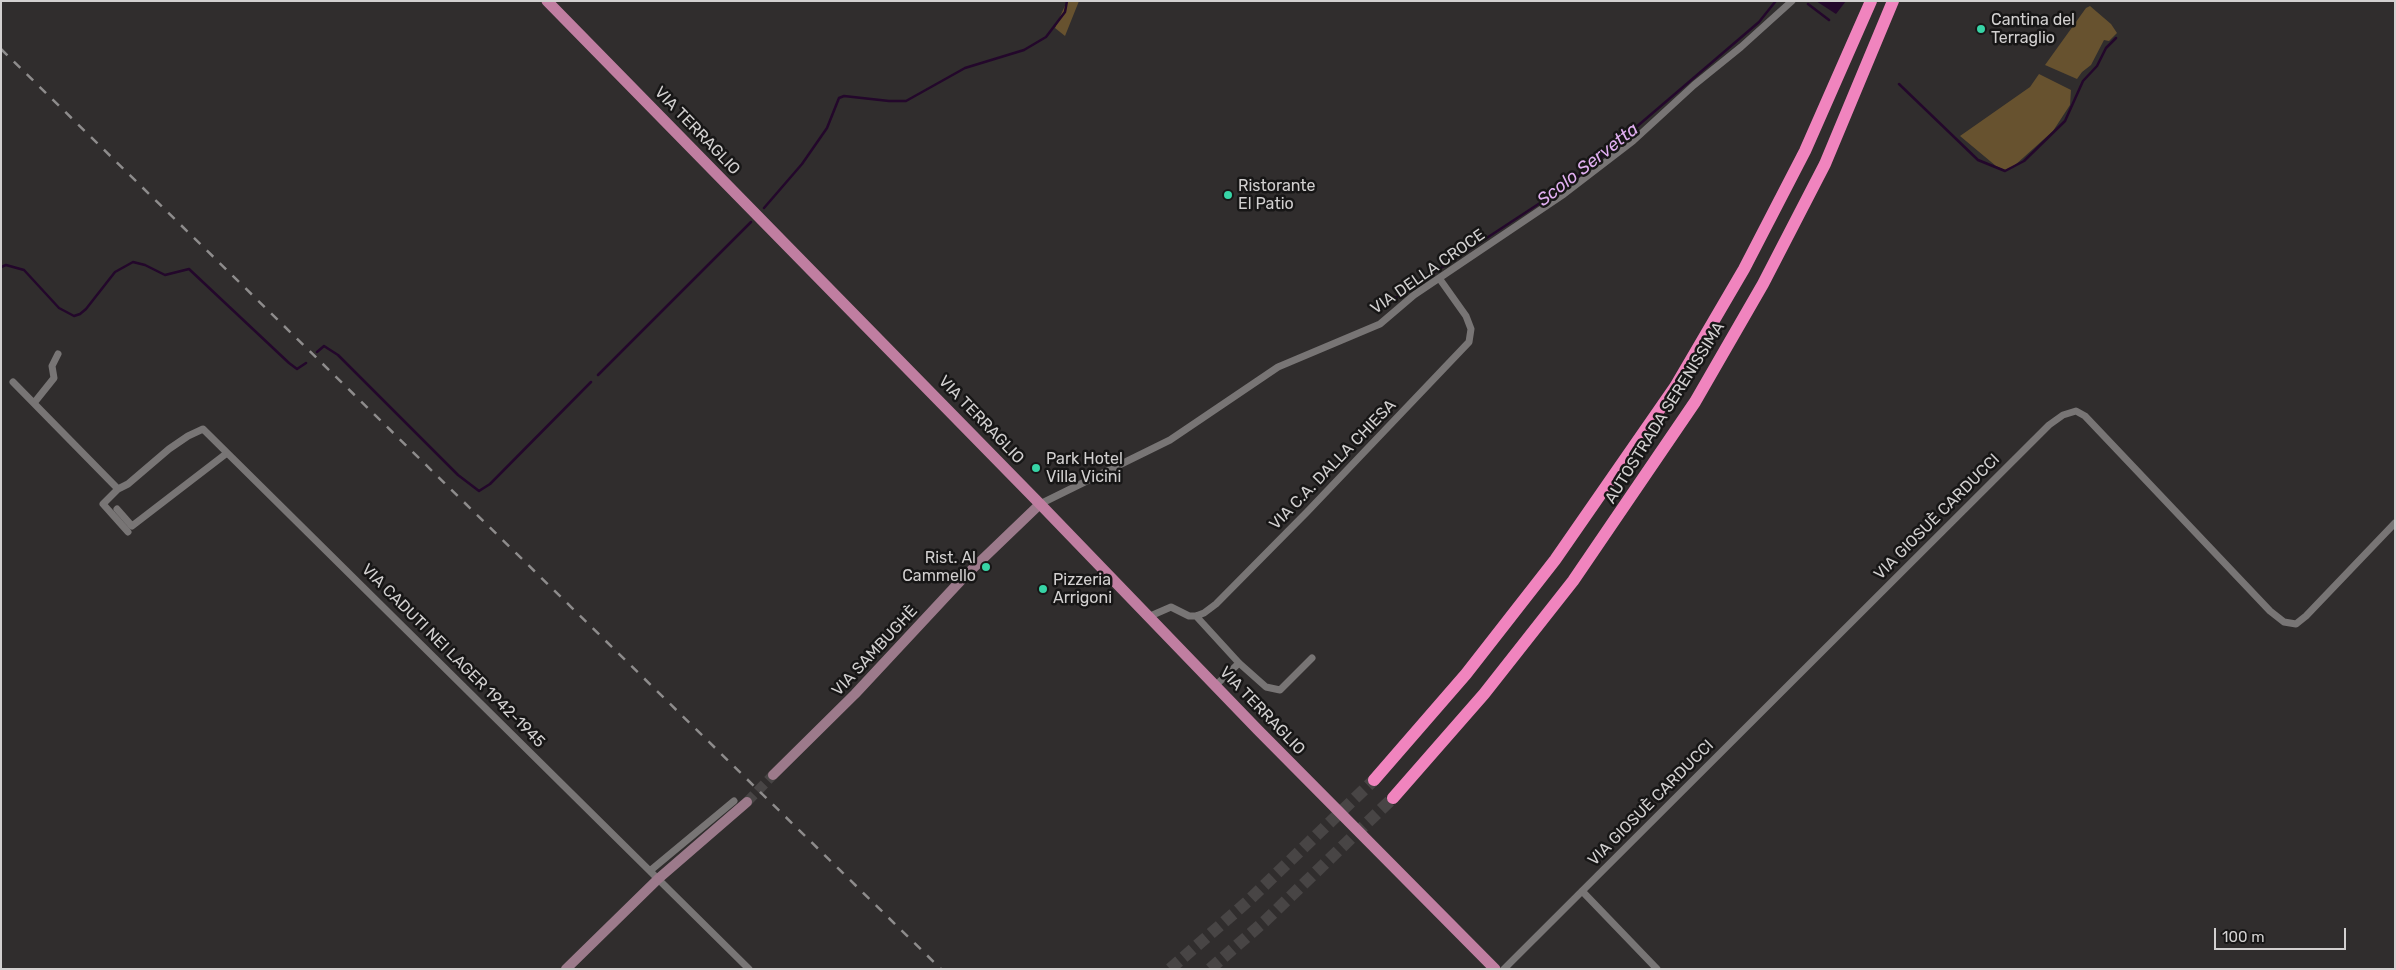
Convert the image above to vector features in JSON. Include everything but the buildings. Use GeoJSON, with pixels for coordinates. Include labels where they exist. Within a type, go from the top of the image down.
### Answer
{"type":"FeatureCollection","features":[{"type":"Feature","properties":{"kind":"highway","name":"AUTOSTRADA SERENISSIMA"},"geometry":{"type":"LineString","coordinates":[[1374,780],[1466,674],[1555,560],[1676,387],[1744,269],[1805,151],[1871,1]]}},
{"type":"Feature","properties":{"kind":"highway","name":"AUTOSTRADA SERENISSIMA"},"geometry":{"type":"LineString","coordinates":[[1394,798],[1484,694],[1573,581],[1695,402],[1763,284],[1825,164],[1893,1]]}},
{"type":"Feature","properties":{"kind":"main road","name":"VIA TERRAGLIO"},"geometry":{"type":"LineString","coordinates":[[547,1],[1040,504],[1215,686],[1495,969]]}},
{"type":"Feature","properties":{"kind":"street","name":"VIA DELLA CROCE"},"geometry":{"type":"LineString","coordinates":[[1040,504],[1170,440],[1278,367],[1380,324],[1414,295],[1564,194],[1633,141],[1694,85],[1748,41],[1792,1]]}},
{"type":"Feature","properties":{"kind":"street","name":"VIA C.A. DALLA CHIESA"},"geometry":{"type":"LineString","coordinates":[[1196,616],[1204,613],[1216,604],[1246,575],[1469,342],[1471,329],[1466,316],[1439,278]]}},
{"type":"Feature","properties":{"kind":"street"},"geometry":{"type":"LineString","coordinates":[[34,403],[54,378],[52,366],[58,354]]}},
{"type":"Feature","properties":{"kind":"street"},"geometry":{"type":"LineString","coordinates":[[13,382],[118,489]]}},
{"type":"Feature","properties":{"kind":"street","name":"VIA GIOSUÈ CARDUCCI"},"geometry":{"type":"LineString","coordinates":[[1504,969],[2049,425],[2063,414],[2076,411],[2085,416],[2270,611],[2284,622],[2296,624],[2306,616],[2395,523]]}},
{"type":"Feature","properties":{"kind":"street","name":"VIA CADUTI NEI LAGER 1942-1945"},"geometry":{"type":"LineString","coordinates":[[128,532],[103,504],[118,489],[128,484],[169,449],[188,436],[203,429],[749,969]]}},
{"type":"Feature","properties":{"kind":"street"},"geometry":{"type":"LineString","coordinates":[[117,510],[132,526],[227,453]]}},
{"type":"Feature","properties":{"kind":"street","name":"VIA SAMBUGHÈ"},"geometry":{"type":"LineString","coordinates":[[774,775],[855,694],[965,576],[1040,504]]}},
{"type":"Feature","properties":{"kind":"street"},"geometry":{"type":"LineString","coordinates":[[1148,616],[1166,608],[1176,608],[1189,616],[1196,616],[1239,663],[1266,687],[1280,690],[1312,658]]}},
{"type":"Feature","properties":{"kind":"street"},"geometry":{"type":"LineString","coordinates":[[1215,686],[1239,663]]}},
{"type":"Feature","properties":{"kind":"street"},"geometry":{"type":"LineString","coordinates":[[566,969],[655,874],[734,801]]}},
{"type":"Feature","properties":{"kind":"street"},"geometry":{"type":"LineString","coordinates":[[655,874],[747,802]]}},
{"type":"Feature","properties":{"kind":"street"},"geometry":{"type":"LineString","coordinates":[[1582,891],[1658,969]]}},
{"type":"Feature","properties":{"kind":"shaded area"},"geometry":{"type":"Polygon","coordinates":[[[1067,1],[1079,1],[1065,36],[1055,28],[1067,1]]]}},
{"type":"Feature","properties":{"kind":"shaded area"},"geometry":{"type":"Polygon","coordinates":[[[1816,1],[1846,1],[1836,14],[1816,1]]]}},
{"type":"Feature","properties":{"kind":"shaded area"},"geometry":{"type":"Polygon","coordinates":[[[2090,6],[2111,24],[2117,33],[2109,41],[2104,40],[2091,65],[2077,79],[2045,65],[2086,8],[2090,6]]]}},
{"type":"Feature","properties":{"kind":"shaded area"},"geometry":{"type":"Polygon","coordinates":[[[2039,74],[2071,90],[2070,105],[2053,131],[2014,166],[2005,170],[1996,166],[1960,136],[2030,87],[2039,74]]]}},
{"type":"Feature","properties":{"kind":"waterway"},"geometry":{"type":"LineString","coordinates":[[764,208],[802,164],[827,128],[839,98],[844,96],[906,101],[965,68],[1024,50],[1046,37],[1065,12],[1067,1]]}},
{"type":"Feature","properties":{"kind":"waterway","name":"Scolo Servetta"},"geometry":{"type":"LineString","coordinates":[[1383,306],[1572,182],[1759,22],[1775,2]]}},
{"type":"Feature","properties":{"kind":"waterway","name":"Scolo Servetta"},"geometry":{"type":"LineString","coordinates":[[1808,4],[1829,20]]}},
{"type":"Feature","properties":{"kind":"waterway","name":"Scolo Servetta"},"geometry":{"type":"LineString","coordinates":[[1899,84],[1978,160],[2005,171],[2024,161],[2065,121],[2083,81],[2097,66],[2106,48],[2116,38]]}},
{"type":"Feature","properties":{"kind":"waterway"},"geometry":{"type":"LineString","coordinates":[[598,375],[751,222]]}},
{"type":"Feature","properties":{"kind":"waterway"},"geometry":{"type":"LineString","coordinates":[[1,267],[6,265],[24,270],[59,308],[74,316],[86,309],[115,272],[133,262],[145,265],[165,275],[189,269],[289,363],[297,369],[306,363]]}},
{"type":"Feature","properties":{"kind":"waterway"},"geometry":{"type":"LineString","coordinates":[[317,352],[324,346],[338,355],[458,475],[479,491],[490,484],[591,382]]}},
{"type":"Feature","properties":{"kind":"tunnel"},"geometry":{"type":"LineString","coordinates":[[747,802],[773,775]]}},
{"type":"Feature","properties":{"kind":"tunnel"},"geometry":{"type":"LineString","coordinates":[[1170,969],[1247,902],[1374,780]]}},
{"type":"Feature","properties":{"kind":"tunnel"},"geometry":{"type":"LineString","coordinates":[[1210,969],[1265,921],[1393,798]]}},
{"type":"Feature","properties":{"kind":"railway"},"geometry":{"type":"LineString","coordinates":[[1,49],[941,969]]}},
{"type":"Feature","properties":{"kind":"place","name":"Cantina del Terraglio"},"geometry":{"type":"Point","coordinates":[1981,29]}},
{"type":"Feature","properties":{"kind":"place","name":"Ristorante El Patio"},"geometry":{"type":"Point","coordinates":[1228,195]}},
{"type":"Feature","properties":{"kind":"place","name":"Park Hotel Villa Vicini"},"geometry":{"type":"Point","coordinates":[1036,468]}},
{"type":"Feature","properties":{"kind":"place","name":"Rist. Al Cammello"},"geometry":{"type":"Point","coordinates":[986,567]}},
{"type":"Feature","properties":{"kind":"place","name":"Pizzeria Arrigoni"},"geometry":{"type":"Point","coordinates":[1043,589]}}]}
